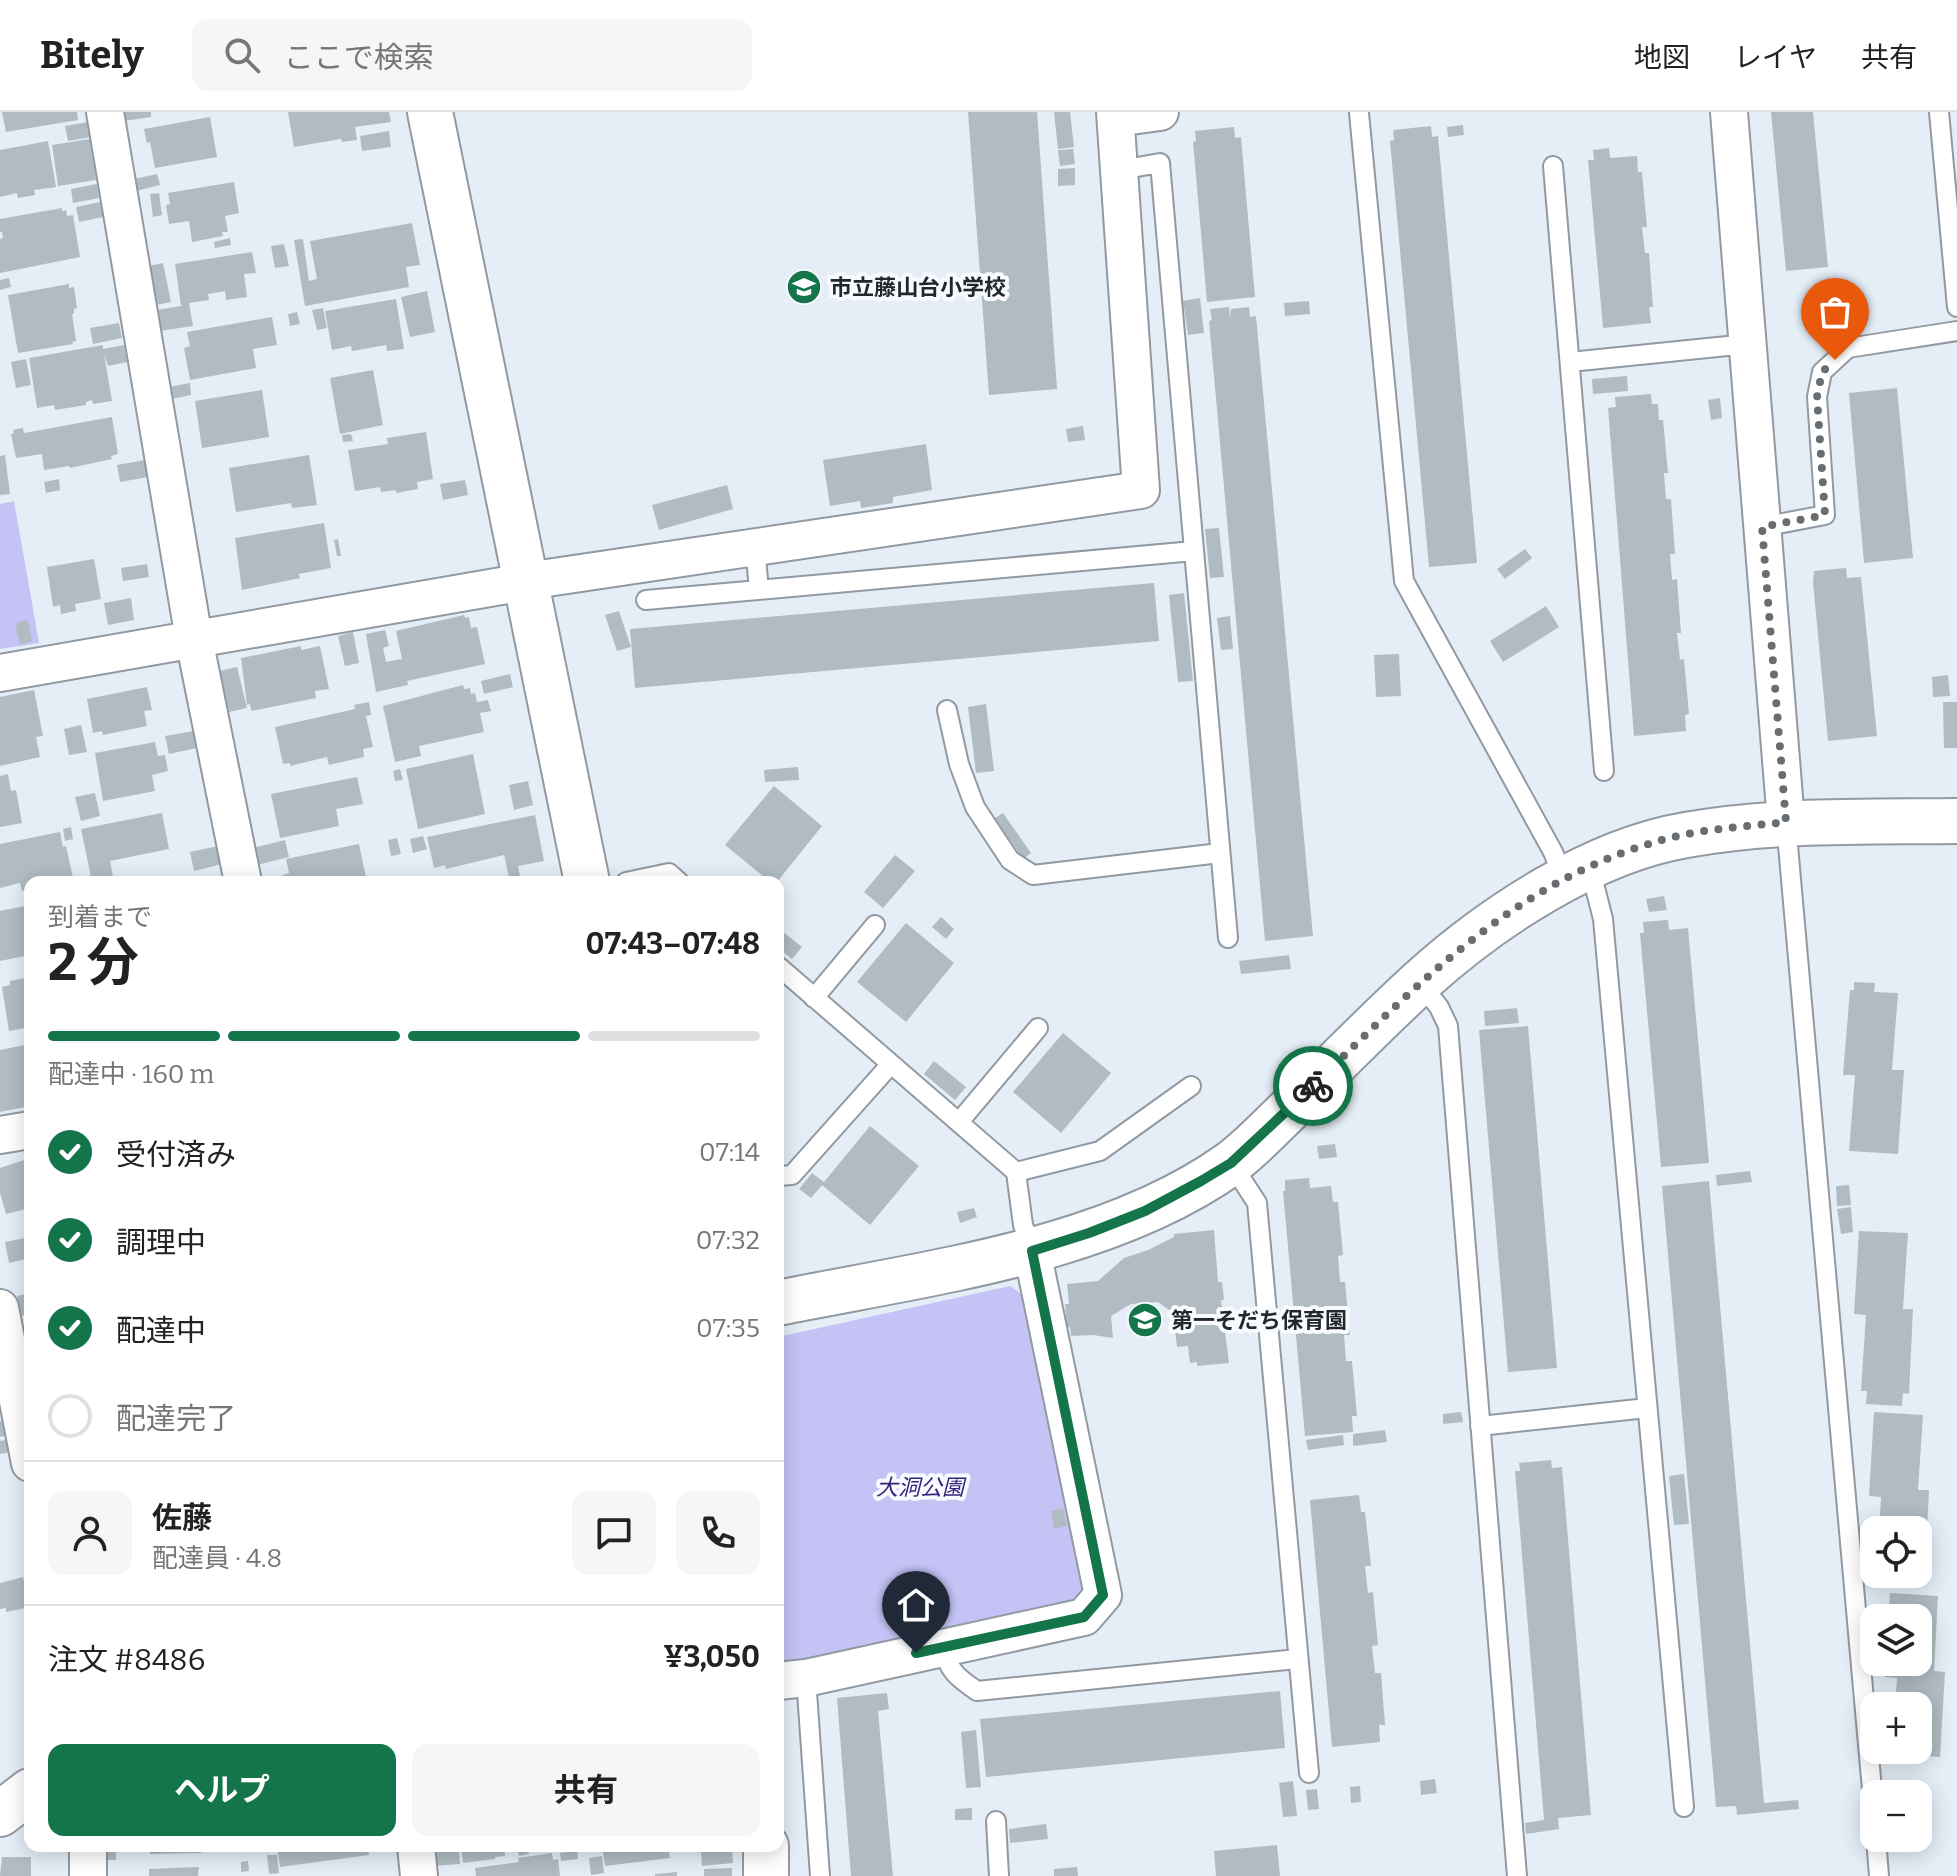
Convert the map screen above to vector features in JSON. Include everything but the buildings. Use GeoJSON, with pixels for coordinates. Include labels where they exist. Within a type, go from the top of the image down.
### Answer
{"type":"FeatureCollection","features":[{"type":"Feature","properties":{"kind":"street"},"geometry":{"type":"LineString","coordinates":[[105,112],[194,639],[242,876]]}},
{"type":"Feature","properties":{"kind":"street"},"geometry":{"type":"LineString","coordinates":[[430,112],[586,876]]}},
{"type":"Feature","properties":{"kind":"street"},"geometry":{"type":"LineString","coordinates":[[0,673],[525,582],[1141,490],[1116,115],[1160,112]]}},
{"type":"Feature","properties":{"kind":"street"},"geometry":{"type":"LineString","coordinates":[[1729,112],[1786,822]]}},
{"type":"Feature","properties":{"kind":"street"},"geometry":{"type":"LineString","coordinates":[[784,1302],[1032,1251],[1145,1211],[1231,1163],[1420,983],[1476,934],[1577,873],[1635,849],[1684,835],[1786,822],[1957,821]]}},
{"type":"Feature","properties":{"kind":"street"},"geometry":{"type":"LineString","coordinates":[[0,1135],[24,1131]]}},
{"type":"Feature","properties":{"kind":"street"},"geometry":{"type":"LineString","coordinates":[[792,1680],[1084,1617],[1103,1595],[1032,1251]]}},
{"type":"Feature","properties":{"kind":"street"},"geometry":{"type":"LineString","coordinates":[[0,1308],[24,1432]]}},
{"type":"Feature","properties":{"kind":"street"},"geometry":{"type":"LineString","coordinates":[[0,1814],[24,1796]]}},
{"type":"Feature","properties":{"kind":"street"},"geometry":{"type":"LineString","coordinates":[[88,1852],[88,1876]]}},
{"type":"Feature","properties":{"kind":"street"},"geometry":{"type":"LineString","coordinates":[[417,1852],[419,1876]]}},
{"type":"Feature","properties":{"kind":"street"},"geometry":{"type":"LineString","coordinates":[[766,1852],[766,1876]]}},
{"type":"Feature","properties":{"kind":"lane"},"geometry":{"type":"LineString","coordinates":[[1366,112],[1359,112],[1404,581],[1553,852],[1577,873],[1603,919],[1684,1807]]}},
{"type":"Feature","properties":{"kind":"lane"},"geometry":{"type":"LineString","coordinates":[[1939,112],[1957,307]]}},
{"type":"Feature","properties":{"kind":"lane"},"geometry":{"type":"LineString","coordinates":[[1120,170],[1160,163],[1228,938]]}},
{"type":"Feature","properties":{"kind":"lane"},"geometry":{"type":"LineString","coordinates":[[1553,166],[1604,771]]}},
{"type":"Feature","properties":{"kind":"lane"},"geometry":{"type":"LineString","coordinates":[[1762,527],[1825,515],[1817,397],[1822,372],[1848,348],[1957,331]]}},
{"type":"Feature","properties":{"kind":"lane"},"geometry":{"type":"LineString","coordinates":[[1570,362],[1747,344]]}},
{"type":"Feature","properties":{"kind":"lane"},"geometry":{"type":"LineString","coordinates":[[755,547],[759,590]]}},
{"type":"Feature","properties":{"kind":"lane"},"geometry":{"type":"LineString","coordinates":[[646,600],[1194,551]]}},
{"type":"Feature","properties":{"kind":"lane"},"geometry":{"type":"LineString","coordinates":[[947,710],[959,764],[975,807],[1010,860],[1033,875],[1220,853]]}},
{"type":"Feature","properties":{"kind":"lane"},"geometry":{"type":"LineString","coordinates":[[1786,822],[1871,1780]]}},
{"type":"Feature","properties":{"kind":"lane"},"geometry":{"type":"LineString","coordinates":[[814,998],[875,925]]}},
{"type":"Feature","properties":{"kind":"lane"},"geometry":{"type":"LineString","coordinates":[[784,971],[1016,1172],[1023,1225],[1032,1251]]}},
{"type":"Feature","properties":{"kind":"lane"},"geometry":{"type":"LineString","coordinates":[[1420,983],[1439,1007],[1448,1026],[1517,1876]]}},
{"type":"Feature","properties":{"kind":"lane"},"geometry":{"type":"LineString","coordinates":[[959,1122],[1038,1028]]}},
{"type":"Feature","properties":{"kind":"lane"},"geometry":{"type":"LineString","coordinates":[[784,1176],[792,1175],[891,1064]]}},
{"type":"Feature","properties":{"kind":"lane"},"geometry":{"type":"LineString","coordinates":[[1016,1172],[1100,1151],[1191,1086]]}},
{"type":"Feature","properties":{"kind":"lane"},"geometry":{"type":"LineString","coordinates":[[1231,1163],[1257,1203],[1309,1773]]}},
{"type":"Feature","properties":{"kind":"lane"},"geometry":{"type":"LineString","coordinates":[[1480,1426],[1647,1408]]}},
{"type":"Feature","properties":{"kind":"lane"},"geometry":{"type":"LineString","coordinates":[[944,1647],[946,1662],[955,1676],[977,1691],[1297,1659]]}},
{"type":"Feature","properties":{"kind":"lane"},"geometry":{"type":"LineString","coordinates":[[792,1680],[820,1876]]}},
{"type":"Feature","properties":{"kind":"lane"},"geometry":{"type":"LineString","coordinates":[[996,1821],[999,1876]]}},
{"type":"Feature","properties":{"kind":"lane"},"geometry":{"type":"LineString","coordinates":[[1877,1852],[1879,1876]]}},
{"type":"Feature","properties":{"kind":"green space"},"geometry":{"type":"Polygon","coordinates":[[[14,501],[39,643],[0,649],[0,504],[14,501]]]}},
{"type":"Feature","properties":{"kind":"green space","name":"大洞公園"},"geometry":{"type":"Polygon","coordinates":[[[1010,1286],[1024,1296],[1085,1588],[1075,1602],[784,1664],[784,1336],[1010,1286]]]}},
{"type":"Feature","properties":{"kind":"way so far"},"geometry":{"type":"LineString","coordinates":[[1313,1086],[1476,934],[1564,879],[1635,849],[1684,835],[1786,822],[1762,527],[1825,515],[1817,397],[1822,372],[1835,360]]}},
{"type":"Feature","properties":{"kind":"place","name":"市立藤山台小学校"},"geometry":{"type":"Point","coordinates":[804,287]}},
{"type":"Feature","properties":{"kind":"place","name":"第一そだち保育園"},"geometry":{"type":"Point","coordinates":[1145,1320]}},
{"type":"Feature","properties":{"kind":"route"},"geometry":{"type":"LineString","coordinates":[[916,1653],[1084,1617],[1103,1595],[1032,1251],[1145,1211],[1201,1181],[1231,1163],[1313,1086]]}}]}
